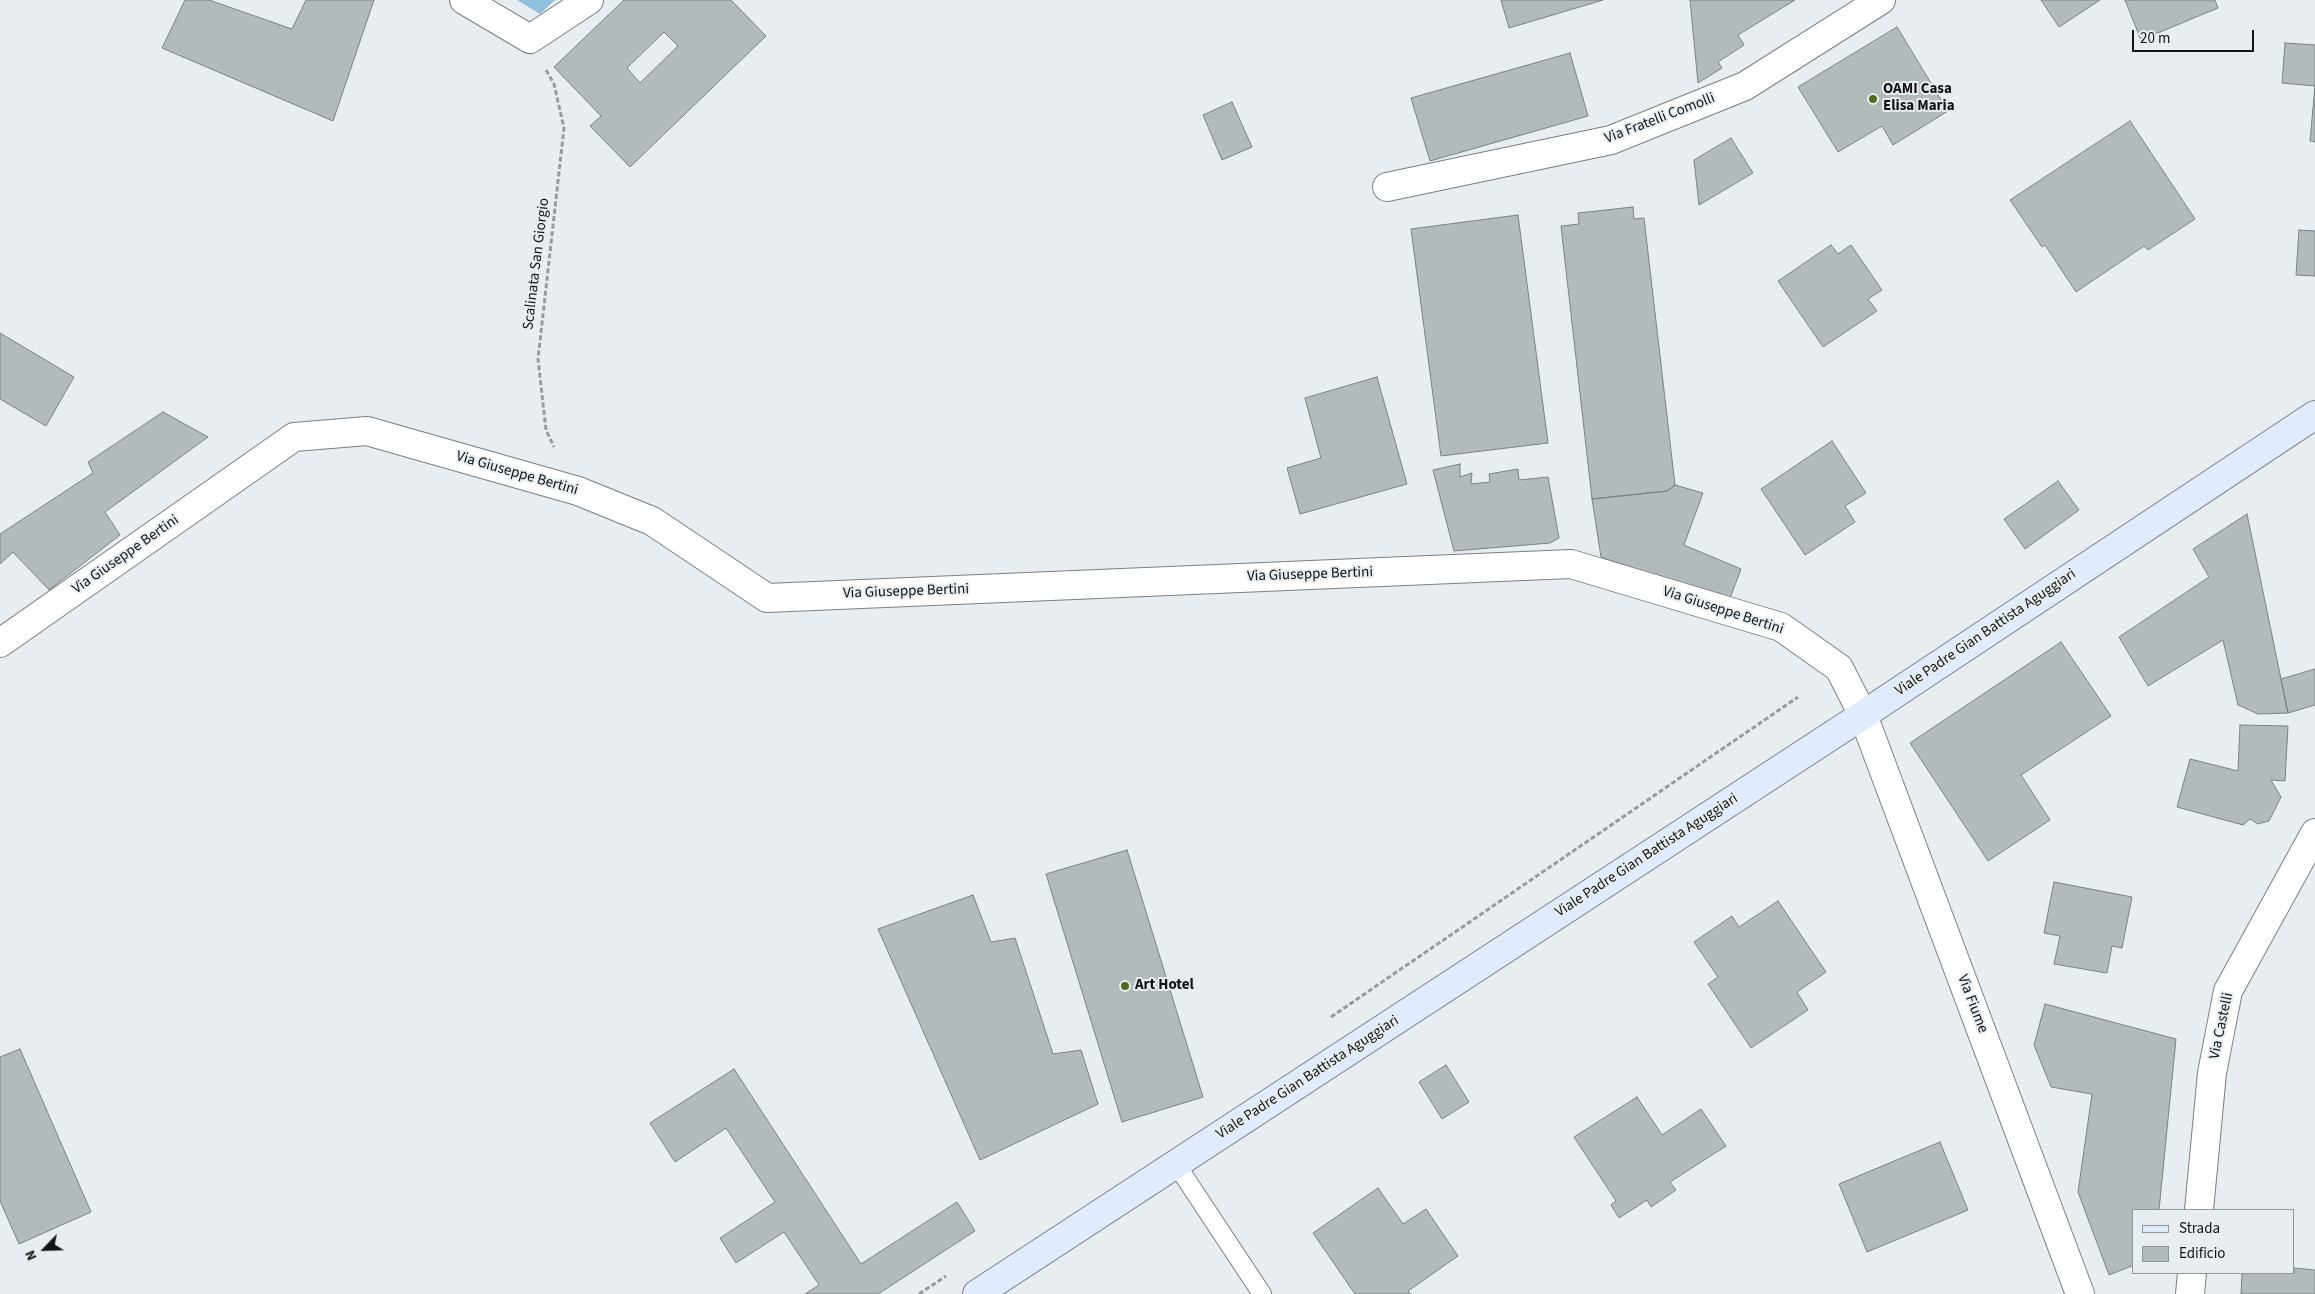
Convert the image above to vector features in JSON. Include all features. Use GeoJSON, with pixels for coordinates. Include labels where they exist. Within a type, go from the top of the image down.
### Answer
{"type":"FeatureCollection","features":[{"type":"Feature","properties":{"kind":"main road","name":"Viale Padre Gian Battista Aguggiari"},"geometry":{"type":"LineString","coordinates":[[977,1294],[1863,715],[2315,415]]}},
{"type":"Feature","properties":{"kind":"street"},"geometry":{"type":"LineString","coordinates":[[464,0],[530,39],[589,0]]}},
{"type":"Feature","properties":{"kind":"street","name":"Via Fratelli Comolli"},"geometry":{"type":"LineString","coordinates":[[1387,186],[1611,140],[1744,86],[1881,0]]}},
{"type":"Feature","properties":{"kind":"street","name":"Via Giuseppe Bertini"},"geometry":{"type":"LineString","coordinates":[[0,643],[294,437],[367,432],[578,491],[652,521],[767,598],[1571,564],[1781,627],[1839,668],[1863,715]]}},
{"type":"Feature","properties":{"kind":"street","name":"Via Fiume"},"geometry":{"type":"LineString","coordinates":[[1863,715],[2080,1294]]}},
{"type":"Feature","properties":{"kind":"street","name":"Via Castelli"},"geometry":{"type":"LineString","coordinates":[[2198,1209],[2212,1073],[2228,991],[2315,833]]}},
{"type":"Feature","properties":{"kind":"street"},"geometry":{"type":"LineString","coordinates":[[2190,1294],[2192,1274]]}},
{"type":"Feature","properties":{"kind":"lane"},"geometry":{"type":"LineString","coordinates":[[1176,1164],[1262,1294]]}},
{"type":"Feature","properties":{"kind":"path","name":"Scalinata San Giorgio"},"geometry":{"type":"LineString","coordinates":[[530,39],[554,84],[564,128],[538,359],[546,430],[578,491]]}},
{"type":"Feature","properties":{"kind":"path"},"geometry":{"type":"LineString","coordinates":[[1322,1023],[1798,697]]}},
{"type":"Feature","properties":{"kind":"path"},"geometry":{"type":"LineString","coordinates":[[918,1294],[951,1273]]}},
{"type":"Feature","properties":{"kind":"shaded area"},"geometry":{"type":"Polygon","coordinates":[[[517,0],[555,0],[540,14],[517,0]]]}},
{"type":"Feature","properties":{"kind":"building"},"geometry":{"type":"Polygon","coordinates":[[[185,0],[209,0],[292,29],[306,0],[374,0],[333,121],[162,48],[185,0]]]}},
{"type":"Feature","properties":{"kind":"building"},"geometry":{"type":"Polygon","coordinates":[[[624,0],[731,0],[766,36],[630,167],[590,126],[601,116],[554,67],[624,0]],[[664,32],[627,68],[640,83],[678,46],[664,32]]]}},
{"type":"Feature","properties":{"kind":"building"},"geometry":{"type":"Polygon","coordinates":[[[1501,0],[1603,0],[1509,28],[1501,0]]]}},
{"type":"Feature","properties":{"kind":"building"},"geometry":{"type":"Polygon","coordinates":[[[1690,0],[1795,0],[1738,35],[1744,45],[1718,62],[1722,68],[1698,83],[1690,0]]]}},
{"type":"Feature","properties":{"kind":"building"},"geometry":{"type":"Polygon","coordinates":[[[2041,0],[2100,0],[2059,27],[2041,0]]]}},
{"type":"Feature","properties":{"kind":"building"},"geometry":{"type":"Polygon","coordinates":[[[2125,0],[2215,0],[2218,8],[2141,40],[2125,0]]]}},
{"type":"Feature","properties":{"kind":"building","name":"OAMI Casa Elisa Maria"},"geometry":{"type":"Polygon","coordinates":[[[1897,27],[1948,111],[1893,145],[1882,126],[1838,152],[1798,87],[1897,27]]]}},
{"type":"Feature","properties":{"kind":"building"},"geometry":{"type":"Polygon","coordinates":[[[2285,43],[2315,45],[2315,86],[2282,83],[2285,43]]]}},
{"type":"Feature","properties":{"kind":"building"},"geometry":{"type":"Polygon","coordinates":[[[1570,53],[1588,116],[1430,161],[1411,98],[1570,53]]]}},
{"type":"Feature","properties":{"kind":"building"},"geometry":{"type":"Polygon","coordinates":[[[2315,86],[2315,142],[2310,141],[2315,86]]]}},
{"type":"Feature","properties":{"kind":"building"},"geometry":{"type":"Polygon","coordinates":[[[1232,102],[1252,147],[1222,160],[1203,115],[1232,102]]]}},
{"type":"Feature","properties":{"kind":"building"},"geometry":{"type":"Polygon","coordinates":[[[2130,121],[2195,219],[2148,250],[2144,246],[2076,292],[2045,245],[2042,247],[2010,200],[2130,121]]]}},
{"type":"Feature","properties":{"kind":"building"},"geometry":{"type":"Polygon","coordinates":[[[1731,138],[1753,173],[1699,205],[1694,160],[1731,138]]]}},
{"type":"Feature","properties":{"kind":"building"},"geometry":{"type":"Polygon","coordinates":[[[1633,207],[1634,219],[1644,218],[1675,485],[1667,491],[1592,499],[1561,226],[1579,224],[1578,213],[1633,207]]]}},
{"type":"Feature","properties":{"kind":"building"},"geometry":{"type":"Polygon","coordinates":[[[1518,215],[1548,443],[1441,456],[1411,229],[1518,215]]]}},
{"type":"Feature","properties":{"kind":"building"},"geometry":{"type":"Polygon","coordinates":[[[2299,230],[2315,231],[2315,276],[2296,275],[2299,230]]]}},
{"type":"Feature","properties":{"kind":"building"},"geometry":{"type":"Polygon","coordinates":[[[1831,245],[1838,254],[1851,245],[1882,290],[1868,299],[1877,311],[1823,347],[1778,281],[1831,245]]]}},
{"type":"Feature","properties":{"kind":"building"},"geometry":{"type":"Polygon","coordinates":[[[0,333],[74,377],[46,426],[0,399],[0,333]]]}},
{"type":"Feature","properties":{"kind":"building"},"geometry":{"type":"Polygon","coordinates":[[[1377,377],[1407,484],[1300,514],[1287,468],[1321,458],[1305,398],[1377,377]]]}},
{"type":"Feature","properties":{"kind":"building"},"geometry":{"type":"Polygon","coordinates":[[[163,412],[208,437],[105,512],[120,535],[49,590],[13,552],[0,564],[0,534],[93,473],[88,462],[163,412]]]}},
{"type":"Feature","properties":{"kind":"building"},"geometry":{"type":"Polygon","coordinates":[[[1832,441],[1866,493],[1845,506],[1855,522],[1805,555],[1761,489],[1832,441]]]}},
{"type":"Feature","properties":{"kind":"building"},"geometry":{"type":"Polygon","coordinates":[[[1460,464],[1460,477],[1472,473],[1471,484],[1490,482],[1489,474],[1518,469],[1519,480],[1548,477],[1559,538],[1550,543],[1454,551],[1433,470],[1460,464]]]}},
{"type":"Feature","properties":{"kind":"building"},"geometry":{"type":"Polygon","coordinates":[[[2058,481],[2079,510],[2025,549],[2004,519],[2058,481]]]}},
{"type":"Feature","properties":{"kind":"building"},"geometry":{"type":"Polygon","coordinates":[[[1675,485],[1703,493],[1684,545],[1741,569],[1729,601],[1601,557],[1592,499],[1667,491],[1675,485]]]}},
{"type":"Feature","properties":{"kind":"building"},"geometry":{"type":"Polygon","coordinates":[[[2247,514],[2288,713],[2258,714],[2238,705],[2223,640],[2148,686],[2119,637],[2209,577],[2193,549],[2247,514]]]}},
{"type":"Feature","properties":{"kind":"building"},"geometry":{"type":"Polygon","coordinates":[[[2061,642],[2111,716],[2021,775],[2050,820],[1988,861],[1910,743],[2061,642]]]}},
{"type":"Feature","properties":{"kind":"building"},"geometry":{"type":"Polygon","coordinates":[[[2315,669],[2315,705],[2288,713],[2281,679],[2315,669]]]}},
{"type":"Feature","properties":{"kind":"building"},"geometry":{"type":"Polygon","coordinates":[[[2240,725],[2288,726],[2285,781],[2271,780],[2281,797],[2269,821],[2258,824],[2250,819],[2243,825],[2177,807],[2190,759],[2238,771],[2240,725]]]}},
{"type":"Feature","properties":{"kind":"building","name":"Art Hotel"},"geometry":{"type":"Polygon","coordinates":[[[1127,850],[1203,1097],[1122,1122],[1046,874],[1127,850]]]}},
{"type":"Feature","properties":{"kind":"building"},"geometry":{"type":"Polygon","coordinates":[[[2054,882],[2132,897],[2122,948],[2112,946],[2107,973],[2054,964],[2060,936],[2044,933],[2054,882]]]}},
{"type":"Feature","properties":{"kind":"building"},"geometry":{"type":"Polygon","coordinates":[[[973,895],[991,942],[1015,938],[1053,1054],[1081,1050],[1098,1104],[980,1160],[878,929],[973,895]]]}},
{"type":"Feature","properties":{"kind":"building"},"geometry":{"type":"Polygon","coordinates":[[[1778,901],[1826,972],[1797,992],[1808,1010],[1751,1048],[1708,984],[1718,977],[1694,942],[1732,916],[1739,927],[1778,901]]]}},
{"type":"Feature","properties":{"kind":"building"},"geometry":{"type":"Polygon","coordinates":[[[2045,1004],[2176,1039],[2159,1209],[2132,1209],[2132,1266],[2109,1275],[2078,1192],[2092,1094],[2051,1087],[2034,1045],[2045,1004]]]}},
{"type":"Feature","properties":{"kind":"building"},"geometry":{"type":"Polygon","coordinates":[[[20,1049],[91,1212],[19,1244],[0,1201],[0,1057],[20,1049]]]}},
{"type":"Feature","properties":{"kind":"building"},"geometry":{"type":"Polygon","coordinates":[[[1446,1065],[1469,1102],[1442,1119],[1419,1082],[1446,1065]]]}},
{"type":"Feature","properties":{"kind":"building"},"geometry":{"type":"Polygon","coordinates":[[[734,1069],[861,1264],[957,1202],[975,1231],[878,1294],[805,1294],[819,1285],[784,1232],[736,1263],[720,1238],[775,1202],[726,1128],[675,1162],[650,1123],[734,1069]]]}},
{"type":"Feature","properties":{"kind":"building"},"geometry":{"type":"Polygon","coordinates":[[[1637,1097],[1662,1135],[1701,1109],[1726,1146],[1670,1182],[1676,1190],[1651,1207],[1647,1200],[1619,1218],[1611,1205],[1616,1201],[1574,1137],[1637,1097]]]}},
{"type":"Feature","properties":{"kind":"building"},"geometry":{"type":"Polygon","coordinates":[[[1940,1142],[1968,1210],[1867,1252],[1839,1184],[1940,1142]]]}},
{"type":"Feature","properties":{"kind":"building"},"geometry":{"type":"Polygon","coordinates":[[[1378,1188],[1403,1224],[1426,1209],[1458,1256],[1408,1291],[1411,1294],[1355,1294],[1313,1233],[1378,1188]]]}},
{"type":"Feature","properties":{"kind":"building"},"geometry":{"type":"Polygon","coordinates":[[[2295,1268],[2315,1270],[2315,1294],[2241,1294],[2242,1274],[2295,1274],[2295,1268]]]}},
{"type":"Feature","properties":{"kind":"place","name":"OAMI Casa Elisa Maria"},"geometry":{"type":"Point","coordinates":[1873,99]}},
{"type":"Feature","properties":{"kind":"place","name":"Art Hotel"},"geometry":{"type":"Point","coordinates":[1125,986]}}]}
